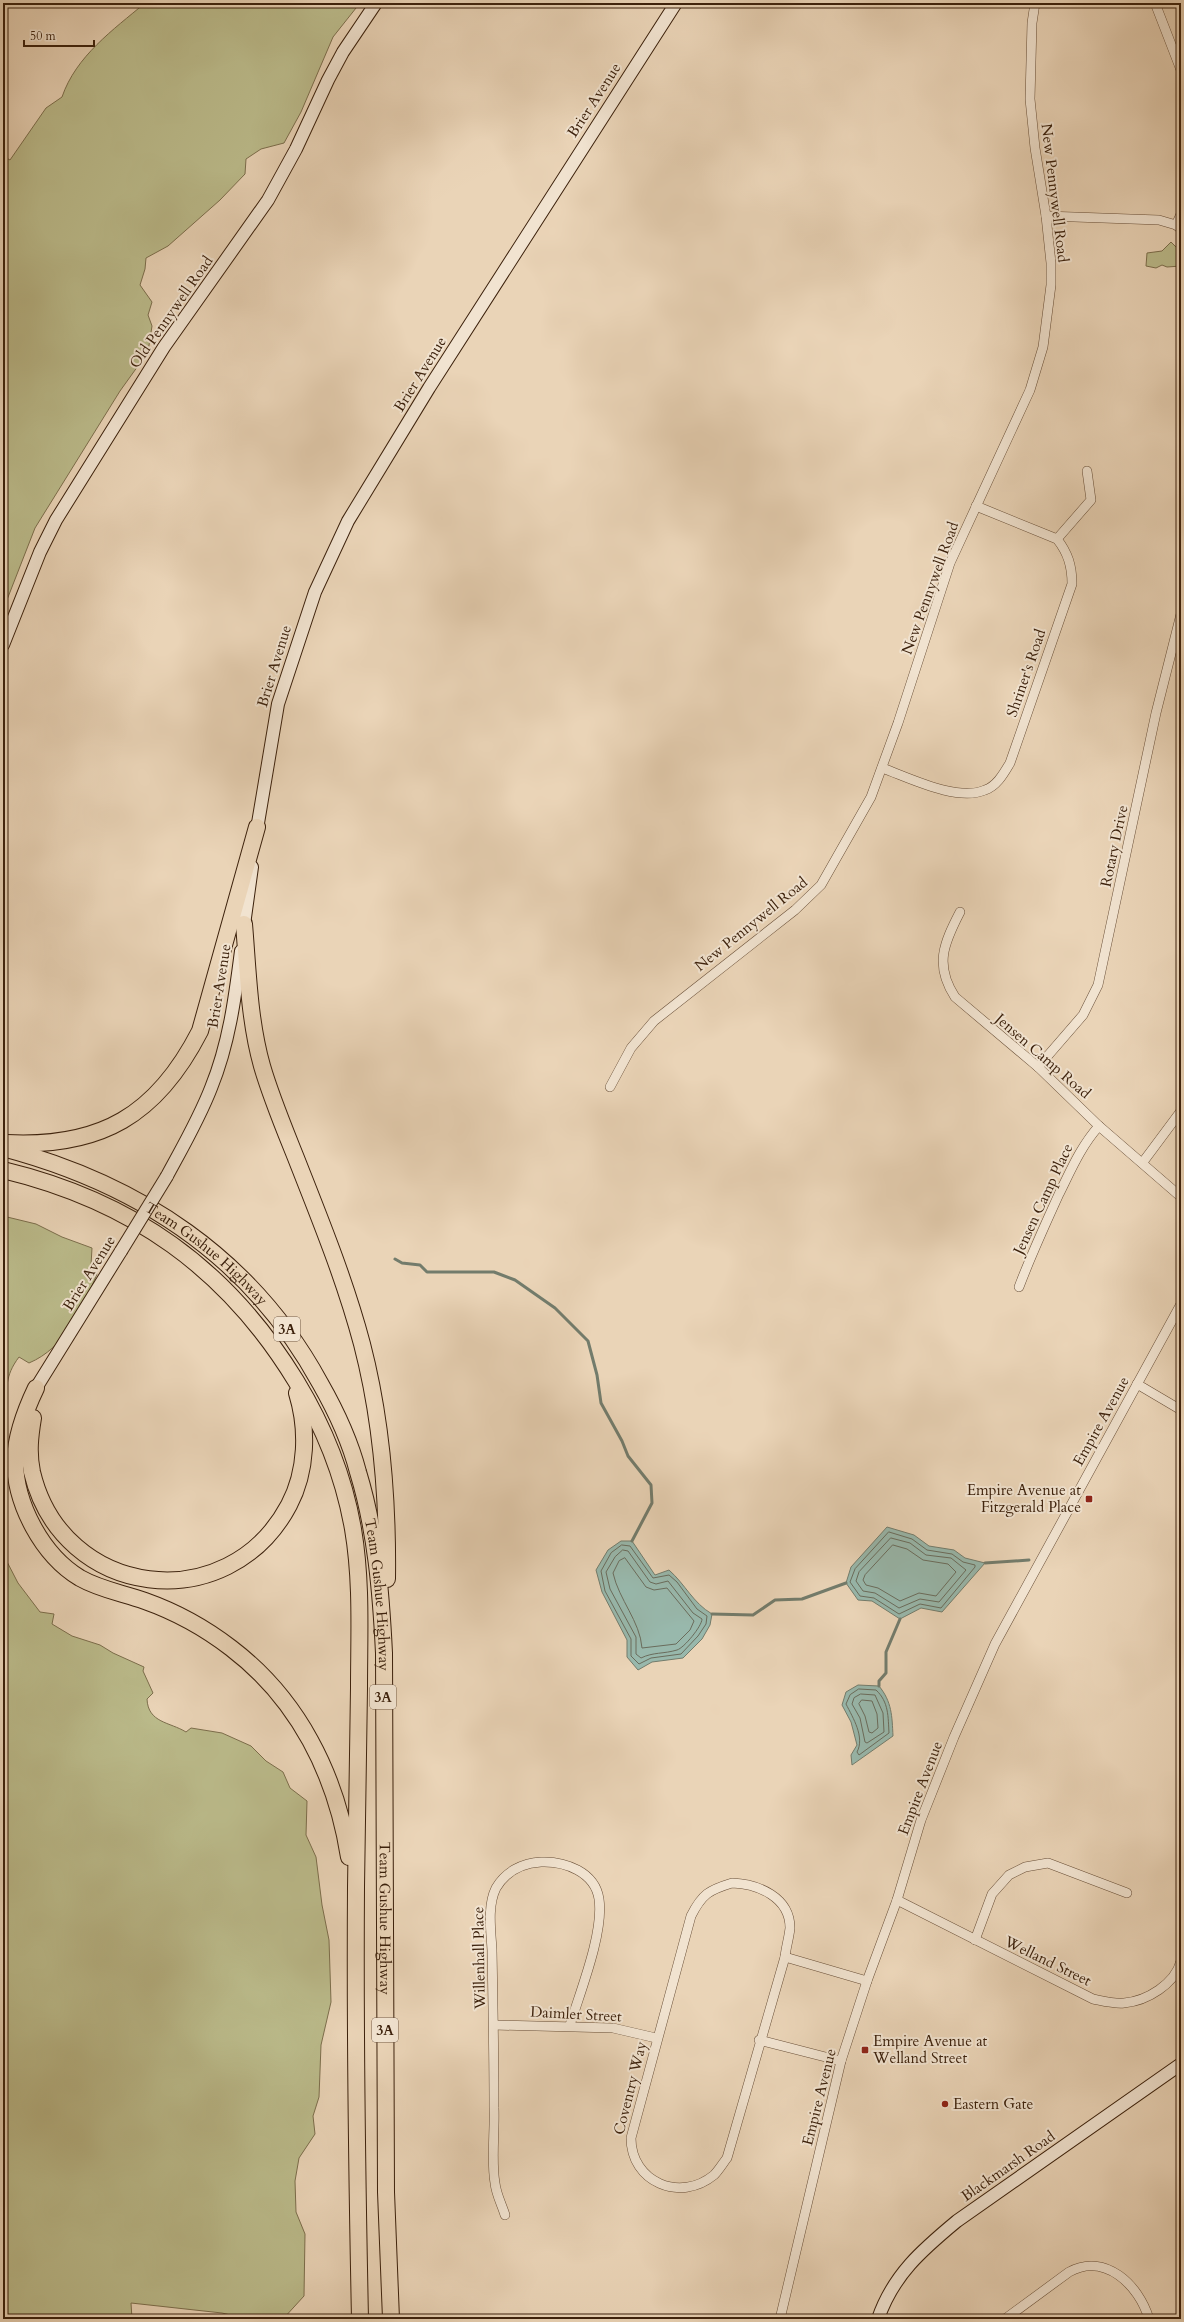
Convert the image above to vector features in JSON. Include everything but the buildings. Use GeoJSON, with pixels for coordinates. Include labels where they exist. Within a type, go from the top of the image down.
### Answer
{"type":"FeatureCollection","features":[{"type":"Feature","properties":{"kind":"highway"},"geometry":{"type":"LineString","coordinates":[[3,1143],[63,1142],[108,1129],[143,1107],[166,1084],[185,1060],[200,1031],[257,827]]}},
{"type":"Feature","properties":{"kind":"highway"},"geometry":{"type":"LineString","coordinates":[[244,924],[254,1027],[262,1064],[273,1100],[342,1279],[362,1343],[378,1418],[387,1528],[387,1609],[384,1653]]}},
{"type":"Feature","properties":{"kind":"highway","name":"Team Gushue Highway"},"geometry":{"type":"LineString","coordinates":[[3,1148],[67,1167],[101,1181],[157,1211],[191,1233],[225,1262],[252,1288],[292,1337],[332,1405],[358,1470],[368,1506],[374,1544],[380,1591],[384,1653],[386,2192],[391,2319]]}},
{"type":"Feature","properties":{"kind":"highway","name":"Team Gushue Highway"},"geometry":{"type":"LineString","coordinates":[[3,1170],[79,1194],[110,1207],[175,1247],[204,1269],[243,1307],[267,1337],[288,1368],[315,1416],[332,1454],[344,1491],[353,1529],[360,1612],[356,1902],[359,2315]]}},
{"type":"Feature","properties":{"kind":"highway"},"geometry":{"type":"LineString","coordinates":[[36,1388],[30,1436],[32,1470],[38,1490],[57,1526],[71,1542],[103,1567],[146,1579],[192,1579],[216,1572],[238,1561],[256,1548],[271,1533],[290,1504],[300,1478],[304,1440],[303,1418],[298,1395],[288,1368]]}},
{"type":"Feature","properties":{"kind":"highway"},"geometry":{"type":"LineString","coordinates":[[36,1388],[20,1428],[15,1460],[23,1500],[37,1534],[63,1564],[79,1577],[103,1589],[144,1601],[189,1621],[231,1648],[274,1687],[308,1735],[334,1794],[345,1831],[356,1902]]}},
{"type":"Feature","properties":{"kind":"main road","name":"Old Pennywell Road"},"geometry":{"type":"LineString","coordinates":[[3,645],[40,552],[56,520],[164,347],[268,200],[296,149],[332,73],[376,3]]}},
{"type":"Feature","properties":{"kind":"main road","name":"Brier Avenue"},"geometry":{"type":"LineString","coordinates":[[36,1388],[167,1176],[211,1088],[226,1041],[236,998],[257,827],[278,704],[315,592],[348,521],[451,355],[676,3]]}},
{"type":"Feature","properties":{"kind":"main road","name":"Blackmarsh Road"},"geometry":{"type":"LineString","coordinates":[[878,2319],[901,2274],[922,2250],[957,2221],[1181,2064]]}},
{"type":"Feature","properties":{"kind":"street","name":"New Pennywell Road"},"geometry":{"type":"LineString","coordinates":[[610,1087],[631,1048],[654,1021],[795,910],[821,885],[871,797],[950,563],[1030,390],[1043,347],[1051,285],[1051,263],[1046,216],[1034,148],[1030,99],[1031,30],[1035,3]]}},
{"type":"Feature","properties":{"kind":"street"},"geometry":{"type":"LineString","coordinates":[[1155,3],[1181,70]]}},
{"type":"Feature","properties":{"kind":"street"},"geometry":{"type":"LineString","coordinates":[[1046,216],[1158,220],[1178,227],[1181,214]]}},
{"type":"Feature","properties":{"kind":"street"},"geometry":{"type":"LineString","coordinates":[[976,506],[1057,539],[1091,500],[1087,471]]}},
{"type":"Feature","properties":{"kind":"street","name":"Shriner's Road"},"geometry":{"type":"LineString","coordinates":[[882,768],[950,792],[966,794],[986,790],[1000,778],[1010,763],[1072,584],[1070,560],[1057,539]]}},
{"type":"Feature","properties":{"kind":"street","name":"Rotary Drive"},"geometry":{"type":"LineString","coordinates":[[1038,1067],[1083,1015],[1098,985],[1156,713],[1181,614]]}},
{"type":"Feature","properties":{"kind":"street","name":"Jensen Camp Road"},"geometry":{"type":"LineString","coordinates":[[960,912],[946,939],[942,958],[948,987],[967,1009],[1038,1067],[1098,1126],[1143,1162],[1181,1197]]}},
{"type":"Feature","properties":{"kind":"street"},"geometry":{"type":"LineString","coordinates":[[1143,1162],[1181,1111]]}},
{"type":"Feature","properties":{"kind":"street","name":"Jensen Camp Place"},"geometry":{"type":"LineString","coordinates":[[1019,1287],[1035,1246],[1074,1162],[1087,1139],[1098,1126]]}},
{"type":"Feature","properties":{"kind":"street","name":"Empire Avenue"},"geometry":{"type":"LineString","coordinates":[[780,2319],[841,2061],[867,1981],[897,1900],[921,1820],[954,1736],[995,1644],[1181,1304]]}},
{"type":"Feature","properties":{"kind":"street"},"geometry":{"type":"LineString","coordinates":[[1137,1384],[1181,1410]]}},
{"type":"Feature","properties":{"kind":"street","name":"Willenhall Place"},"geometry":{"type":"LineString","coordinates":[[505,2215],[495,2183],[494,2026],[490,1910],[496,1888],[506,1875],[517,1867],[538,1862],[557,1861],[571,1866],[585,1875],[593,1885],[599,1898],[600,1912],[594,1946],[570,2025]]}},
{"type":"Feature","properties":{"kind":"street"},"geometry":{"type":"LineString","coordinates":[[975,1940],[992,1894],[1009,1875],[1025,1867],[1048,1863],[1127,1893]]}},
{"type":"Feature","properties":{"kind":"street","name":"Coventry Way"},"geometry":{"type":"LineString","coordinates":[[732,1883],[745,1883],[758,1887],[779,1901],[787,1913],[790,1928],[785,1956],[759,2040],[727,2158],[714,2175],[688,2188],[676,2188],[654,2182],[636,2163],[631,2150],[631,2138],[656,2038],[691,1916],[699,1899],[713,1889],[732,1883]]}},
{"type":"Feature","properties":{"kind":"street","name":"Welland Street"},"geometry":{"type":"LineString","coordinates":[[897,1900],[1093,1999],[1109,2003],[1125,2003],[1147,1996],[1168,1983],[1181,1961]]}},
{"type":"Feature","properties":{"kind":"street"},"geometry":{"type":"LineString","coordinates":[[785,1956],[867,1981]]}},
{"type":"Feature","properties":{"kind":"street","name":"Daimler Street"},"geometry":{"type":"LineString","coordinates":[[494,2026],[570,2025],[613,2028],[656,2038]]}},
{"type":"Feature","properties":{"kind":"street"},"geometry":{"type":"LineString","coordinates":[[759,2040],[841,2061]]}},
{"type":"Feature","properties":{"kind":"street"},"geometry":{"type":"LineString","coordinates":[[1005,2319],[1070,2272],[1080,2267],[1091,2266],[1108,2268],[1118,2274],[1143,2305],[1149,2319]]}},
{"type":"Feature","properties":{"kind":"green space"},"geometry":{"type":"Polygon","coordinates":[[[145,3],[360,3],[333,37],[301,112],[284,143],[261,149],[246,159],[245,174],[220,200],[168,246],[146,258],[145,269],[140,285],[152,302],[148,315],[152,326],[148,352],[120,391],[35,528],[3,610],[3,156],[10,160],[46,108],[62,97],[68,82],[86,56],[108,34],[145,3]]]}},
{"type":"Feature","properties":{"kind":"green space"},"geometry":{"type":"Polygon","coordinates":[[[1171,242],[1181,252],[1181,266],[1167,267],[1162,265],[1156,268],[1146,266],[1147,253],[1162,251],[1171,242]]]}},
{"type":"Feature","properties":{"kind":"green space"},"geometry":{"type":"Polygon","coordinates":[[[3,1216],[36,1224],[62,1237],[92,1248],[91,1265],[97,1274],[79,1313],[63,1337],[53,1348],[29,1363],[19,1357],[14,1364],[9,1376],[3,1408],[3,1216]]]}},
{"type":"Feature","properties":{"kind":"green space"},"geometry":{"type":"Polygon","coordinates":[[[3,1554],[18,1583],[40,1612],[54,1614],[52,1624],[72,1636],[100,1645],[113,1653],[144,1667],[143,1671],[153,1693],[147,1699],[148,1707],[151,1713],[161,1721],[186,1732],[191,1728],[222,1733],[251,1746],[266,1761],[283,1772],[290,1788],[307,1801],[306,1835],[316,1857],[322,1905],[329,1940],[331,2002],[321,2045],[319,2097],[313,2116],[315,2134],[299,2158],[295,2181],[296,2212],[305,2234],[304,2296],[283,2319],[247,2319],[222,2313],[131,2303],[132,2319],[3,2319],[3,1554]]]}},
{"type":"Feature","properties":{"kind":"water"},"geometry":{"type":"Polygon","coordinates":[[[887,1527],[914,1535],[929,1546],[954,1550],[965,1558],[985,1563],[942,1612],[921,1608],[900,1619],[872,1601],[858,1600],[846,1583],[851,1567],[887,1527]]]}},
{"type":"Feature","properties":{"kind":"water"},"geometry":{"type":"Polygon","coordinates":[[[621,1541],[632,1541],[655,1575],[669,1570],[694,1599],[705,1610],[712,1614],[710,1625],[702,1639],[683,1658],[652,1662],[638,1670],[627,1657],[627,1640],[602,1592],[596,1570],[608,1550],[621,1541]]]}},
{"type":"Feature","properties":{"kind":"water"},"geometry":{"type":"Polygon","coordinates":[[[858,1685],[879,1686],[889,1704],[893,1736],[852,1765],[851,1755],[857,1745],[851,1722],[842,1705],[846,1692],[858,1685]]]}},
{"type":"Feature","properties":{"kind":"waterway"},"geometry":{"type":"LineString","coordinates":[[395,1259],[402,1263],[420,1265],[427,1272],[494,1272],[515,1280],[555,1308],[588,1341],[597,1375],[601,1403],[622,1441],[628,1456],[651,1485],[652,1503],[632,1541]]}},
{"type":"Feature","properties":{"kind":"waterway"},"geometry":{"type":"LineString","coordinates":[[985,1563],[1029,1560]]}},
{"type":"Feature","properties":{"kind":"waterway"},"geometry":{"type":"LineString","coordinates":[[712,1614],[753,1615],[775,1600],[802,1599],[846,1583]]}},
{"type":"Feature","properties":{"kind":"waterway"},"geometry":{"type":"LineString","coordinates":[[879,1686],[879,1681],[886,1673],[886,1652],[900,1619]]}},
{"type":"Feature","properties":{"kind":"place","name":"Empire Avenue at Fitzgerald Place"},"geometry":{"type":"Point","coordinates":[1089,1499]}},
{"type":"Feature","properties":{"kind":"place","name":"Empire Avenue at Welland Street"},"geometry":{"type":"Point","coordinates":[865,2050]}},
{"type":"Feature","properties":{"kind":"place","name":"Eastern Gate"},"geometry":{"type":"Point","coordinates":[945,2104]}}]}
